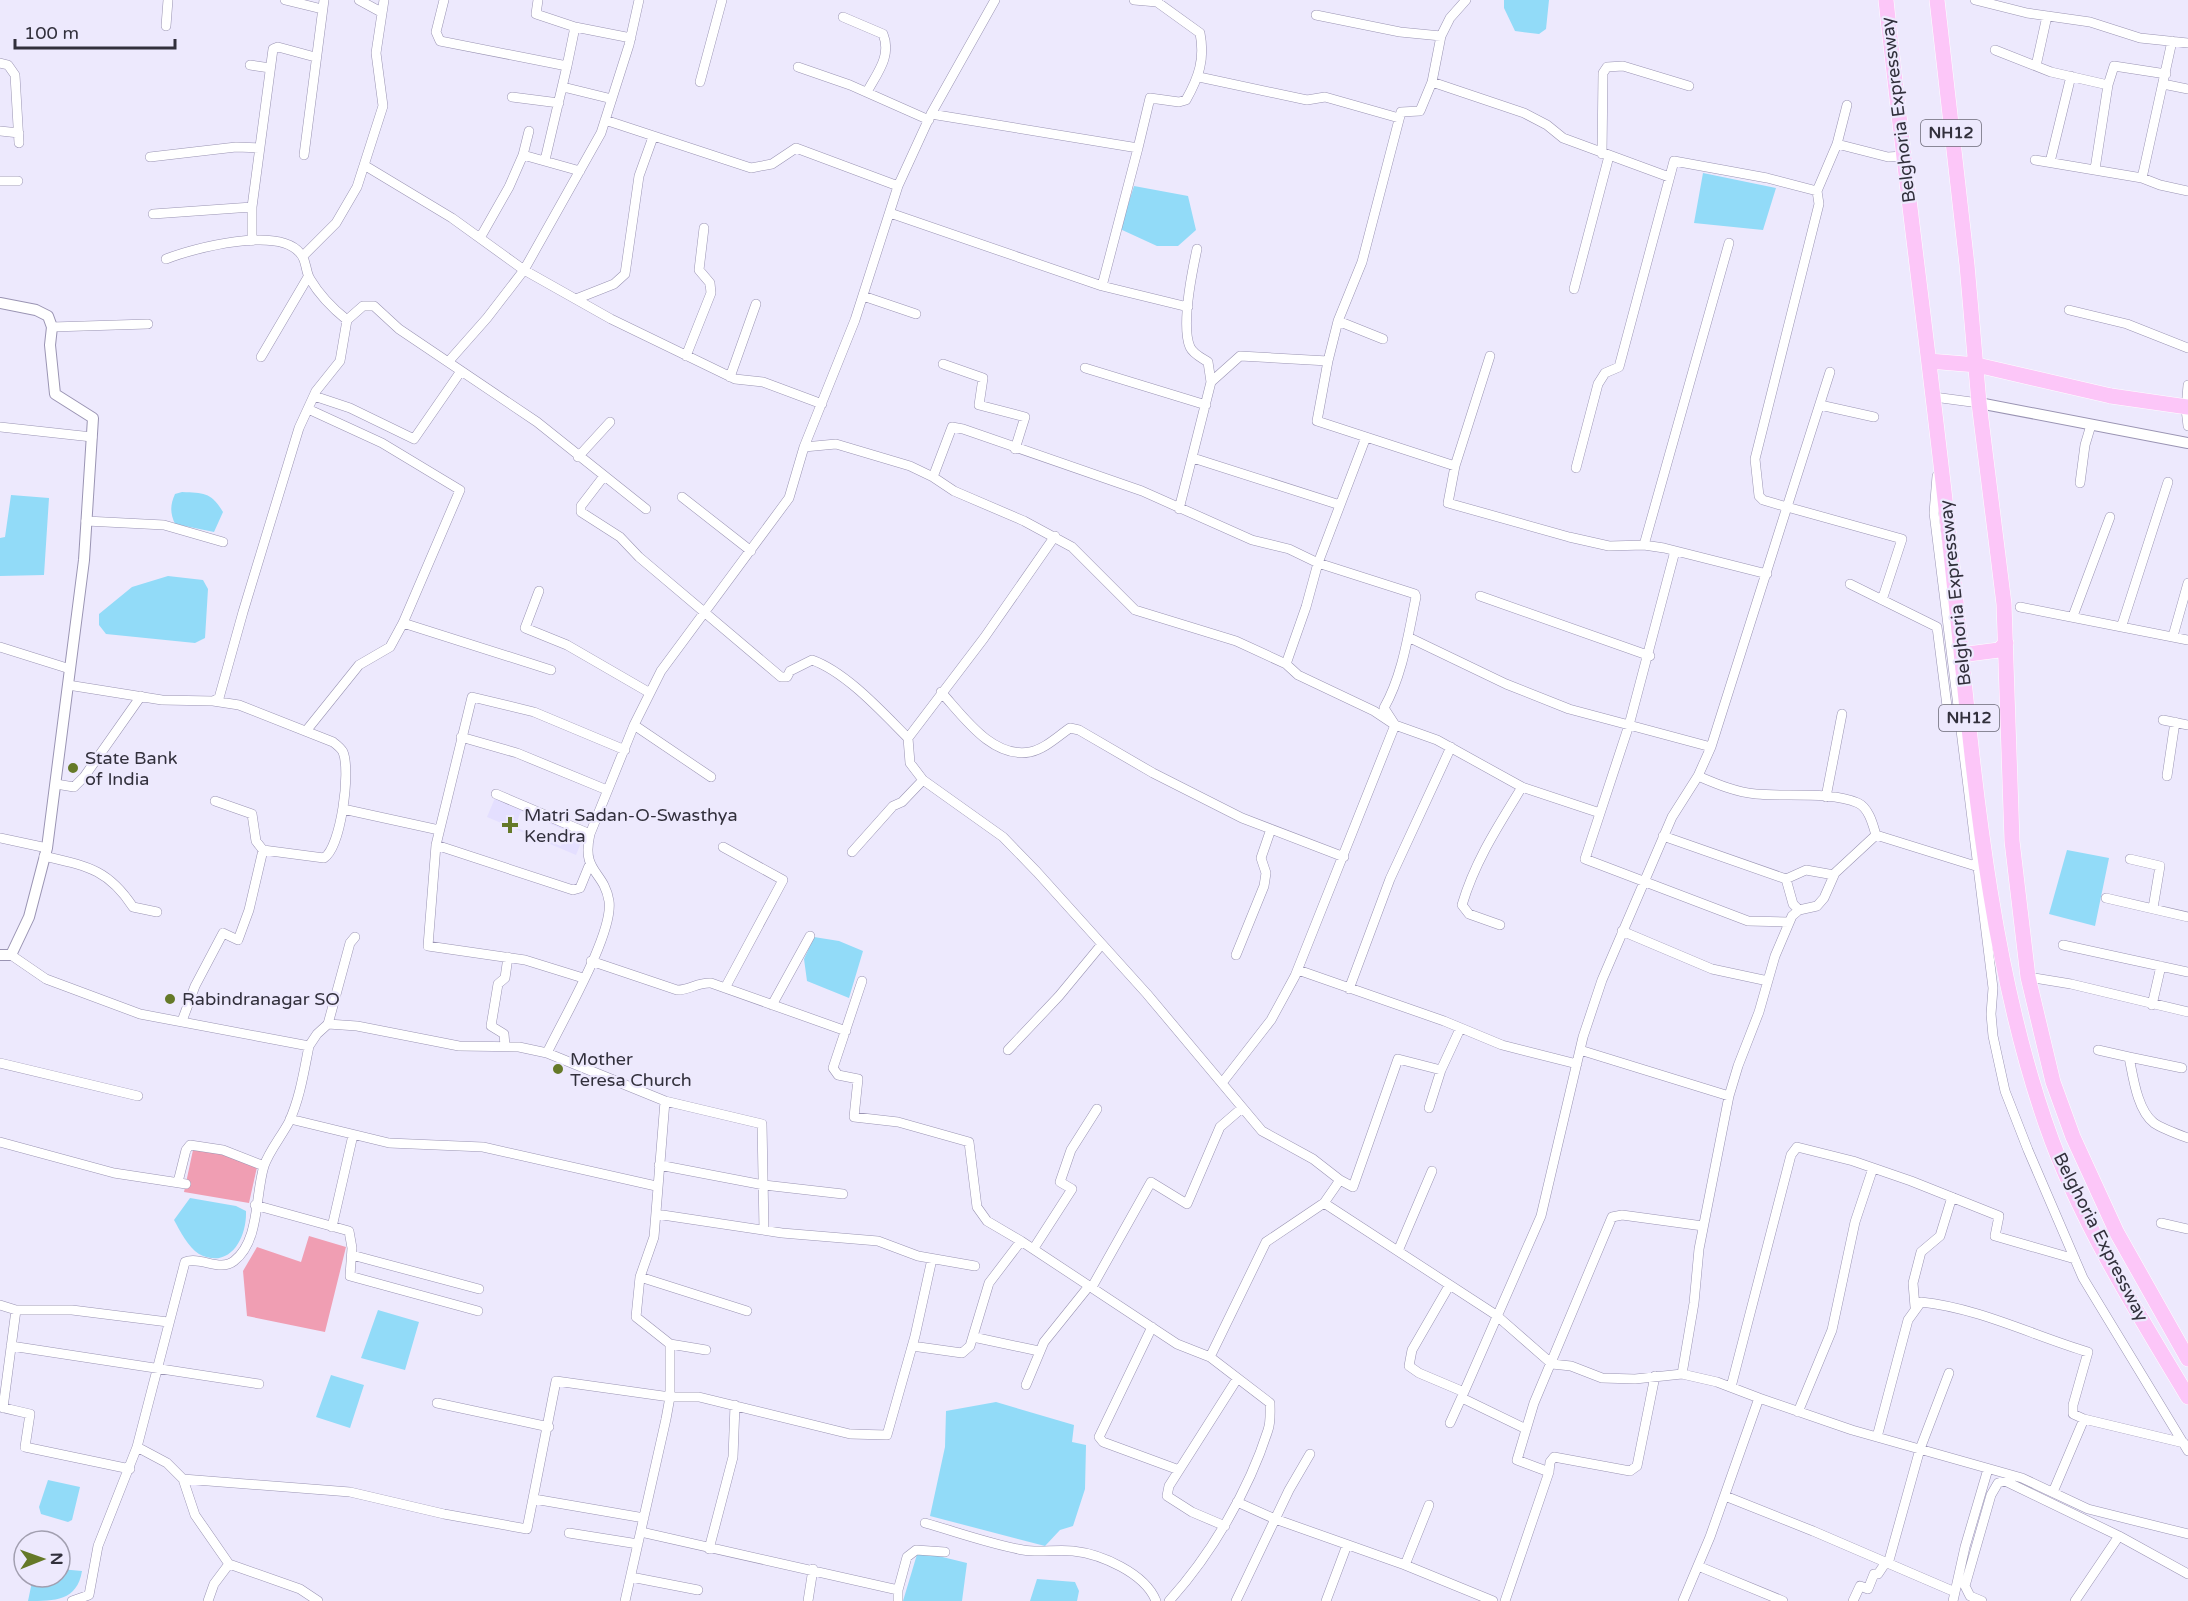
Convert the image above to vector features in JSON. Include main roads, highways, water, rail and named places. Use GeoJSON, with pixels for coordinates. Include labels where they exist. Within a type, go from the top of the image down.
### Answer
{"type":"FeatureCollection","features":[{"type":"Feature","properties":{"kind":"highway","name":"Belghoria Expressway"},"geometry":{"type":"LineString","coordinates":[[1886,0],[1940,450],[1982,868],[2019,1032],[2052,1142],[2102,1249],[2188,1397]]}},
{"type":"Feature","properties":{"kind":"highway","name":"Belghoria Expressway"},"geometry":{"type":"LineString","coordinates":[[1937,0],[1977,364],[1979,403],[2004,604],[2012,841],[2028,976],[2053,1082],[2073,1137],[2117,1233],[2188,1359]]}},
{"type":"Feature","properties":{"kind":"highway"},"geometry":{"type":"LineString","coordinates":[[1929,361],[1977,364],[2111,396],[2188,407]]}},
{"type":"Feature","properties":{"kind":"highway"},"geometry":{"type":"LineString","coordinates":[[1962,651],[1968,654],[1999,650],[2006,643]]}},
{"type":"Feature","properties":{"kind":"water"},"geometry":{"type":"Polygon","coordinates":[[[1504,0],[1549,0],[1546,29],[1539,34],[1515,31],[1504,8],[1504,0]]]}},
{"type":"Feature","properties":{"kind":"water"},"geometry":{"type":"Polygon","coordinates":[[[1703,173],[1776,188],[1763,230],[1694,223],[1703,173]]]}},
{"type":"Feature","properties":{"kind":"water"},"geometry":{"type":"Polygon","coordinates":[[[1134,186],[1188,196],[1196,230],[1178,246],[1157,246],[1120,229],[1134,186]]]}},
{"type":"Feature","properties":{"kind":"water"},"geometry":{"type":"Polygon","coordinates":[[[182,492],[206,495],[219,505],[223,512],[214,532],[175,524],[171,513],[172,502],[175,494],[182,492]]]}},
{"type":"Feature","properties":{"kind":"water"},"geometry":{"type":"Polygon","coordinates":[[[11,495],[49,498],[44,575],[0,576],[0,538],[5,537],[11,495]]]}},
{"type":"Feature","properties":{"kind":"water"},"geometry":{"type":"Polygon","coordinates":[[[168,576],[203,580],[208,589],[205,638],[195,643],[106,634],[99,625],[99,614],[132,587],[168,576]]]}},
{"type":"Feature","properties":{"kind":"water"},"geometry":{"type":"Polygon","coordinates":[[[2067,850],[2109,858],[2095,926],[2049,914],[2067,850]]]}},
{"type":"Feature","properties":{"kind":"water"},"geometry":{"type":"Polygon","coordinates":[[[814,937],[839,941],[863,951],[849,998],[807,981],[804,959],[814,937]]]}},
{"type":"Feature","properties":{"kind":"water"},"geometry":{"type":"Polygon","coordinates":[[[190,1198],[236,1206],[246,1211],[243,1232],[234,1249],[227,1255],[210,1258],[199,1254],[185,1238],[174,1220],[190,1198]]]}},
{"type":"Feature","properties":{"kind":"water"},"geometry":{"type":"Polygon","coordinates":[[[378,1310],[419,1322],[405,1370],[361,1358],[378,1310]]]}},
{"type":"Feature","properties":{"kind":"water"},"geometry":{"type":"Polygon","coordinates":[[[331,1375],[364,1385],[350,1428],[316,1417],[331,1375]]]}},
{"type":"Feature","properties":{"kind":"water"},"geometry":{"type":"Polygon","coordinates":[[[996,1402],[1074,1425],[1072,1442],[1086,1445],[1085,1489],[1073,1526],[1060,1530],[1045,1546],[930,1516],[945,1447],[946,1411],[996,1402]]]}},
{"type":"Feature","properties":{"kind":"water"},"geometry":{"type":"Polygon","coordinates":[[[48,1480],[80,1487],[72,1520],[68,1522],[41,1514],[39,1507],[48,1480]]]}},
{"type":"Feature","properties":{"kind":"water"},"geometry":{"type":"Polygon","coordinates":[[[918,1551],[967,1563],[962,1601],[903,1601],[918,1551]]]}},
{"type":"Feature","properties":{"kind":"water"},"geometry":{"type":"Polygon","coordinates":[[[72,1570],[82,1571],[79,1581],[70,1594],[47,1601],[28,1601],[30,1589],[72,1589],[72,1570]]]}},
{"type":"Feature","properties":{"kind":"water"},"geometry":{"type":"Polygon","coordinates":[[[1037,1579],[1075,1582],[1079,1591],[1077,1601],[1030,1601],[1037,1579]]]}},
{"type":"Feature","properties":{"kind":"place","name":"State Bank of India"},"geometry":{"type":"Point","coordinates":[73,768]}},
{"type":"Feature","properties":{"kind":"place","name":"Matri Sadan-O-Swasthya Kendra"},"geometry":{"type":"Point","coordinates":[510,825]}},
{"type":"Feature","properties":{"kind":"place","name":"Rabindranagar SO"},"geometry":{"type":"Point","coordinates":[170,999]}},
{"type":"Feature","properties":{"kind":"place","name":"Mother Teresa Church"},"geometry":{"type":"Point","coordinates":[558,1069]}}]}
